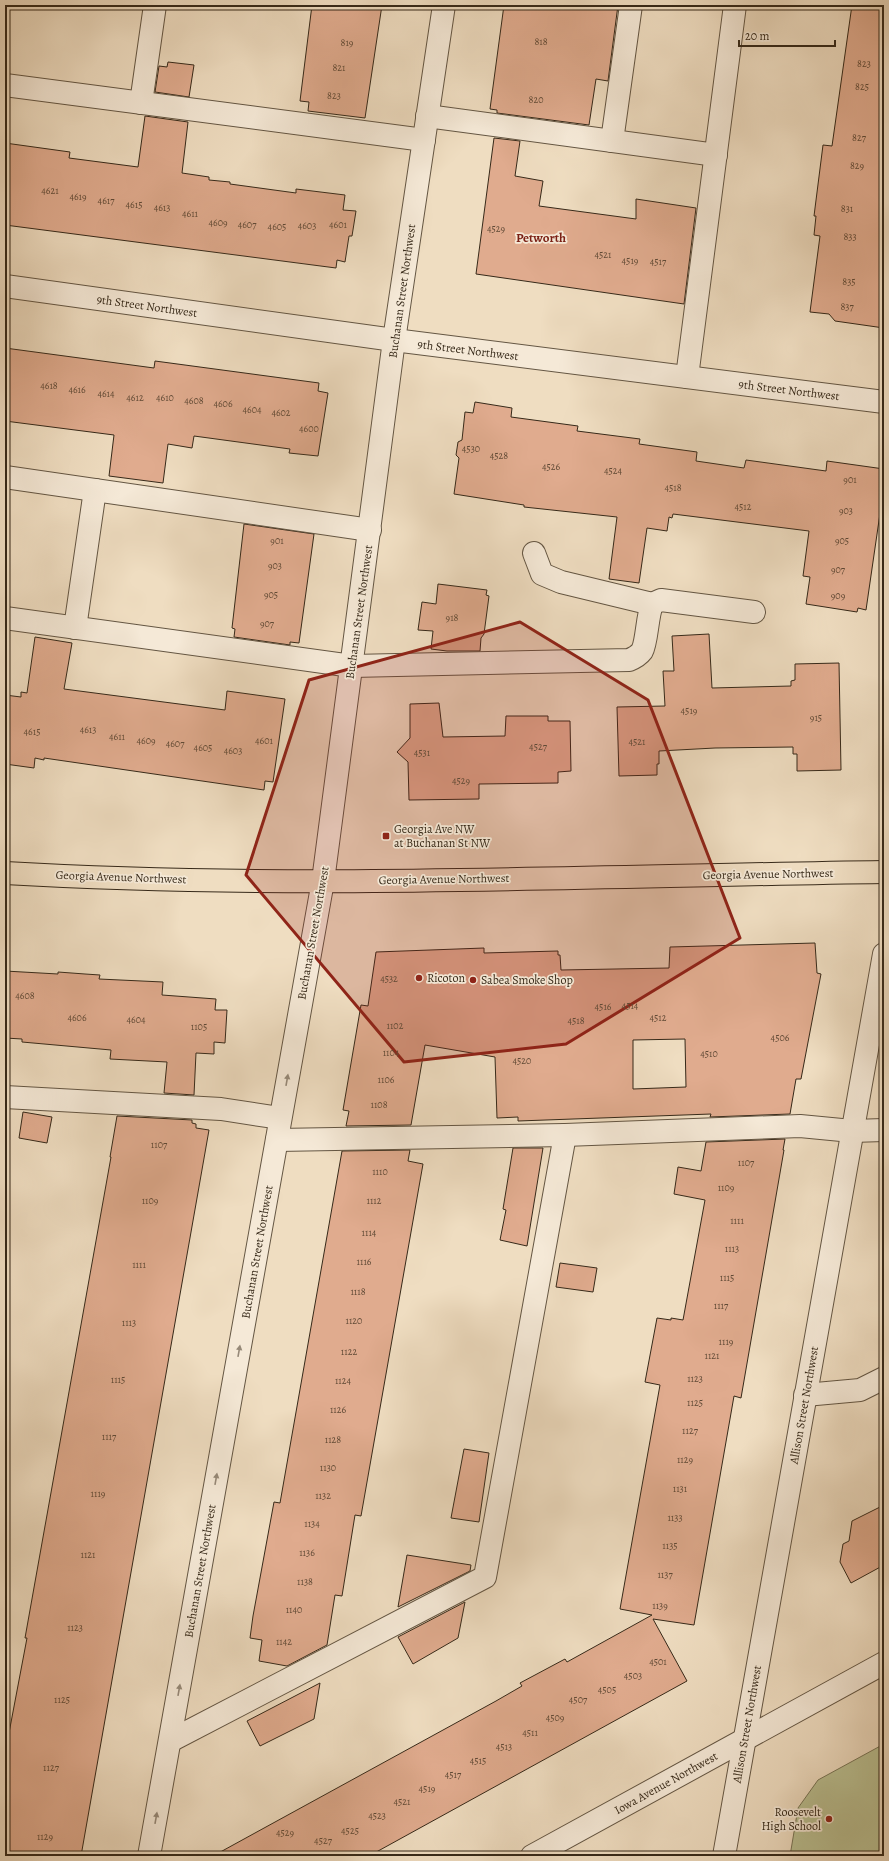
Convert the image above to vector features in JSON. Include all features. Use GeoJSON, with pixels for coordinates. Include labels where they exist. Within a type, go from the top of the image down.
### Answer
{"type":"FeatureCollection","features":[{"type":"Feature","properties":{"kind":"highway","name":"Georgia Avenue Northwest"},"geometry":{"type":"LineString","coordinates":[[5,873],[113,879],[323,881],[884,872]]}},
{"type":"Feature","properties":{"kind":"street"},"geometry":{"type":"LineString","coordinates":[[141,103],[155,5]]}},
{"type":"Feature","properties":{"kind":"street","name":"Buchanan Street Northwest"},"geometry":{"type":"LineString","coordinates":[[149,1856],[323,881],[394,340],[444,5]]}},
{"type":"Feature","properties":{"kind":"street"},"geometry":{"type":"LineString","coordinates":[[612,141],[631,5]]}},
{"type":"Feature","properties":{"kind":"street"},"geometry":{"type":"LineString","coordinates":[[687,377],[735,5]]}},
{"type":"Feature","properties":{"kind":"street"},"geometry":{"type":"LineString","coordinates":[[5,85],[424,140]]}},
{"type":"Feature","properties":{"kind":"street"},"geometry":{"type":"LineString","coordinates":[[427,116],[716,155]]}},
{"type":"Feature","properties":{"kind":"street","name":"9th Street Northwest"},"geometry":{"type":"LineString","coordinates":[[5,286],[394,340],[884,402]]}},
{"type":"Feature","properties":{"kind":"street"},"geometry":{"type":"LineString","coordinates":[[5,477],[370,530]]}},
{"type":"Feature","properties":{"kind":"street"},"geometry":{"type":"LineString","coordinates":[[75,628],[95,490]]}},
{"type":"Feature","properties":{"kind":"street"},"geometry":{"type":"LineString","coordinates":[[534,553],[542,574],[561,582],[652,604],[661,600],[754,612]]}},
{"type":"Feature","properties":{"kind":"street"},"geometry":{"type":"LineString","coordinates":[[5,618],[352,666],[629,660],[637,656],[642,650],[648,613],[652,604]]}},
{"type":"Feature","properties":{"kind":"street","name":"Allison Street Northwest"},"geometry":{"type":"LineString","coordinates":[[724,1856],[884,954]]}},
{"type":"Feature","properties":{"kind":"street"},"geometry":{"type":"LineString","coordinates":[[5,1097],[221,1109],[280,1118]]}},
{"type":"Feature","properties":{"kind":"street"},"geometry":{"type":"LineString","coordinates":[[276,1140],[565,1135],[800,1126],[852,1130],[884,1130]]}},
{"type":"Feature","properties":{"kind":"street"},"geometry":{"type":"LineString","coordinates":[[170,1741],[485,1576],[565,1135]]}},
{"type":"Feature","properties":{"kind":"street"},"geometry":{"type":"LineString","coordinates":[[805,1395],[860,1390],[884,1378]]}},
{"type":"Feature","properties":{"kind":"street","name":"Iowa Avenue Northwest"},"geometry":{"type":"LineString","coordinates":[[532,1856],[884,1663]]}},
{"type":"Feature","properties":{"kind":"highlighted area"},"geometry":{"type":"Polygon","coordinates":[[[520,622],[648,700],[740,938],[566,1044],[404,1062],[246,875],[309,680],[520,622]]]}},
{"type":"Feature","properties":{"kind":"green space","name":"Roosevelt High School"},"geometry":{"type":"Polygon","coordinates":[[[884,1744],[884,1856],[790,1856],[798,1808],[818,1780],[884,1744]]]}},
{"type":"Feature","properties":{"kind":"building"},"geometry":{"type":"Polygon","coordinates":[[[312,5],[382,5],[365,118],[308,111],[309,102],[300,101],[312,5]]]}},
{"type":"Feature","properties":{"kind":"building"},"geometry":{"type":"Polygon","coordinates":[[[504,5],[618,5],[608,81],[596,79],[589,125],[497,113],[497,110],[490,109],[504,5]]]}},
{"type":"Feature","properties":{"kind":"building"},"geometry":{"type":"Polygon","coordinates":[[[852,5],[884,5],[884,328],[835,321],[829,314],[810,312],[820,236],[814,235],[816,216],[814,216],[823,145],[832,146],[852,5]]]}},
{"type":"Feature","properties":{"kind":"building"},"geometry":{"type":"Polygon","coordinates":[[[168,62],[194,65],[189,97],[155,92],[159,66],[167,67],[168,62]]]}},
{"type":"Feature","properties":{"kind":"building"},"geometry":{"type":"Polygon","coordinates":[[[145,116],[188,122],[182,173],[209,177],[209,180],[230,182],[230,184],[296,193],[296,189],[345,195],[343,210],[356,211],[352,236],[349,236],[345,262],[337,260],[336,268],[5,225],[5,143],[70,152],[69,158],[138,167],[145,116]]]}},
{"type":"Feature","properties":{"kind":"building"},"geometry":{"type":"Polygon","coordinates":[[[494,138],[520,141],[515,176],[543,181],[539,206],[636,219],[636,199],[696,208],[684,304],[476,274],[494,138]]]}},
{"type":"Feature","properties":{"kind":"building"},"geometry":{"type":"Polygon","coordinates":[[[5,348],[154,368],[155,361],[319,383],[318,391],[328,393],[318,456],[289,453],[290,449],[194,436],[192,448],[168,444],[163,483],[109,476],[114,435],[5,421],[5,348]]]}},
{"type":"Feature","properties":{"kind":"building"},"geometry":{"type":"Polygon","coordinates":[[[475,402],[512,408],[511,417],[578,426],[577,431],[640,439],[639,444],[697,452],[696,461],[744,468],[746,460],[826,471],[827,461],[884,469],[884,486],[866,610],[858,608],[857,612],[806,604],[810,577],[803,576],[809,531],[673,514],[672,518],[669,517],[667,531],[647,528],[639,583],[609,579],[617,517],[524,507],[524,505],[454,494],[459,458],[456,455],[458,442],[462,440],[465,412],[473,413],[475,402]]]}},
{"type":"Feature","properties":{"kind":"building"},"geometry":{"type":"Polygon","coordinates":[[[244,524],[314,534],[299,643],[290,642],[290,645],[234,637],[235,629],[232,628],[244,524]]]}},
{"type":"Feature","properties":{"kind":"building"},"geometry":{"type":"Polygon","coordinates":[[[438,584],[487,590],[486,595],[489,596],[484,634],[481,638],[480,651],[447,651],[431,649],[433,631],[418,630],[422,602],[436,604],[438,584]]]}},
{"type":"Feature","properties":{"kind":"building"},"geometry":{"type":"Polygon","coordinates":[[[709,634],[712,688],[791,686],[791,681],[795,680],[795,664],[839,663],[841,770],[797,771],[797,754],[793,754],[793,747],[715,748],[659,751],[657,775],[619,776],[617,707],[665,706],[663,671],[674,671],[672,636],[709,634]]]}},
{"type":"Feature","properties":{"kind":"building"},"geometry":{"type":"Polygon","coordinates":[[[35,637],[72,643],[64,689],[225,710],[227,691],[285,699],[273,782],[265,781],[264,790],[44,758],[44,760],[35,758],[34,768],[5,764],[5,695],[21,697],[21,692],[27,693],[35,637]]]}},
{"type":"Feature","properties":{"kind":"building"},"geometry":{"type":"Polygon","coordinates":[[[439,703],[443,737],[505,736],[506,716],[548,716],[548,721],[570,721],[571,771],[558,772],[558,783],[479,784],[479,799],[409,800],[408,762],[397,752],[410,738],[410,704],[439,703]]]}},
{"type":"Feature","properties":{"kind":"building"},"geometry":{"type":"Polygon","coordinates":[[[815,943],[817,973],[821,974],[801,1079],[796,1079],[790,1114],[710,1117],[711,1114],[518,1121],[518,1117],[497,1118],[495,1057],[425,1045],[411,1125],[346,1126],[349,1111],[343,1110],[361,1005],[368,1006],[376,952],[484,948],[484,953],[558,951],[558,955],[560,955],[561,970],[669,968],[670,947],[815,943]],[[685,1039],[633,1040],[633,1089],[686,1087],[685,1039]]]}},
{"type":"Feature","properties":{"kind":"building"},"geometry":{"type":"Polygon","coordinates":[[[5,971],[58,974],[58,972],[100,975],[99,979],[163,982],[162,995],[216,999],[215,1010],[227,1010],[225,1043],[214,1042],[214,1054],[196,1053],[194,1095],[164,1093],[167,1062],[110,1059],[111,1050],[22,1042],[22,1039],[5,1038],[5,971]]]}},
{"type":"Feature","properties":{"kind":"building"},"geometry":{"type":"Polygon","coordinates":[[[23,1112],[52,1117],[47,1143],[19,1138],[23,1112]]]}},
{"type":"Feature","properties":{"kind":"building"},"geometry":{"type":"Polygon","coordinates":[[[117,1116],[192,1120],[192,1123],[196,1124],[196,1128],[209,1130],[81,1856],[34,1856],[5,1851],[5,1754],[27,1638],[25,1638],[111,1157],[117,1116]]]}},
{"type":"Feature","properties":{"kind":"building"},"geometry":{"type":"Polygon","coordinates":[[[785,1139],[741,1398],[734,1396],[694,1625],[653,1619],[687,1681],[369,1856],[213,1856],[496,1701],[522,1686],[520,1683],[565,1659],[567,1662],[652,1615],[620,1609],[660,1385],[645,1382],[657,1318],[683,1320],[705,1200],[674,1194],[678,1167],[701,1171],[706,1142],[785,1139]]]}},
{"type":"Feature","properties":{"kind":"building"},"geometry":{"type":"Polygon","coordinates":[[[513,1148],[543,1148],[527,1246],[500,1240],[506,1210],[503,1209],[513,1148]]]}},
{"type":"Feature","properties":{"kind":"building"},"geometry":{"type":"Polygon","coordinates":[[[410,1150],[408,1161],[423,1164],[361,1516],[355,1515],[342,1596],[335,1595],[327,1645],[287,1666],[259,1661],[262,1640],[250,1638],[253,1616],[274,1502],[280,1503],[342,1151],[410,1150]]]}},
{"type":"Feature","properties":{"kind":"building"},"geometry":{"type":"Polygon","coordinates":[[[560,1263],[597,1268],[593,1292],[556,1287],[560,1263]]]}},
{"type":"Feature","properties":{"kind":"building"},"geometry":{"type":"Polygon","coordinates":[[[464,1449],[489,1453],[479,1522],[451,1518],[464,1449]]]}},
{"type":"Feature","properties":{"kind":"building"},"geometry":{"type":"Polygon","coordinates":[[[884,1505],[884,1565],[851,1583],[840,1562],[843,1544],[849,1541],[852,1521],[884,1505]]]}},
{"type":"Feature","properties":{"kind":"building"},"geometry":{"type":"Polygon","coordinates":[[[407,1555],[471,1565],[470,1571],[398,1607],[407,1555]]]}},
{"type":"Feature","properties":{"kind":"building"},"geometry":{"type":"Polygon","coordinates":[[[465,1602],[458,1638],[413,1664],[398,1637],[465,1602]]]}},
{"type":"Feature","properties":{"kind":"building"},"geometry":{"type":"Polygon","coordinates":[[[320,1683],[314,1719],[260,1746],[247,1721],[320,1683]]]}},
{"type":"Feature","properties":{"kind":"place","name":"Georgia Ave NW at Buchanan St NW"},"geometry":{"type":"Point","coordinates":[386,836]}},
{"type":"Feature","properties":{"kind":"place","name":"Ricoton"},"geometry":{"type":"Point","coordinates":[419,978]}},
{"type":"Feature","properties":{"kind":"place","name":"Sabea Smoke Shop"},"geometry":{"type":"Point","coordinates":[473,980]}},
{"type":"Feature","properties":{"kind":"place","name":"Roosevelt High School"},"geometry":{"type":"Point","coordinates":[829,1819]}},
{"type":"Feature","properties":{"kind":"district","name":"Petworth"},"geometry":{"type":"Point","coordinates":[541,237]}}]}
